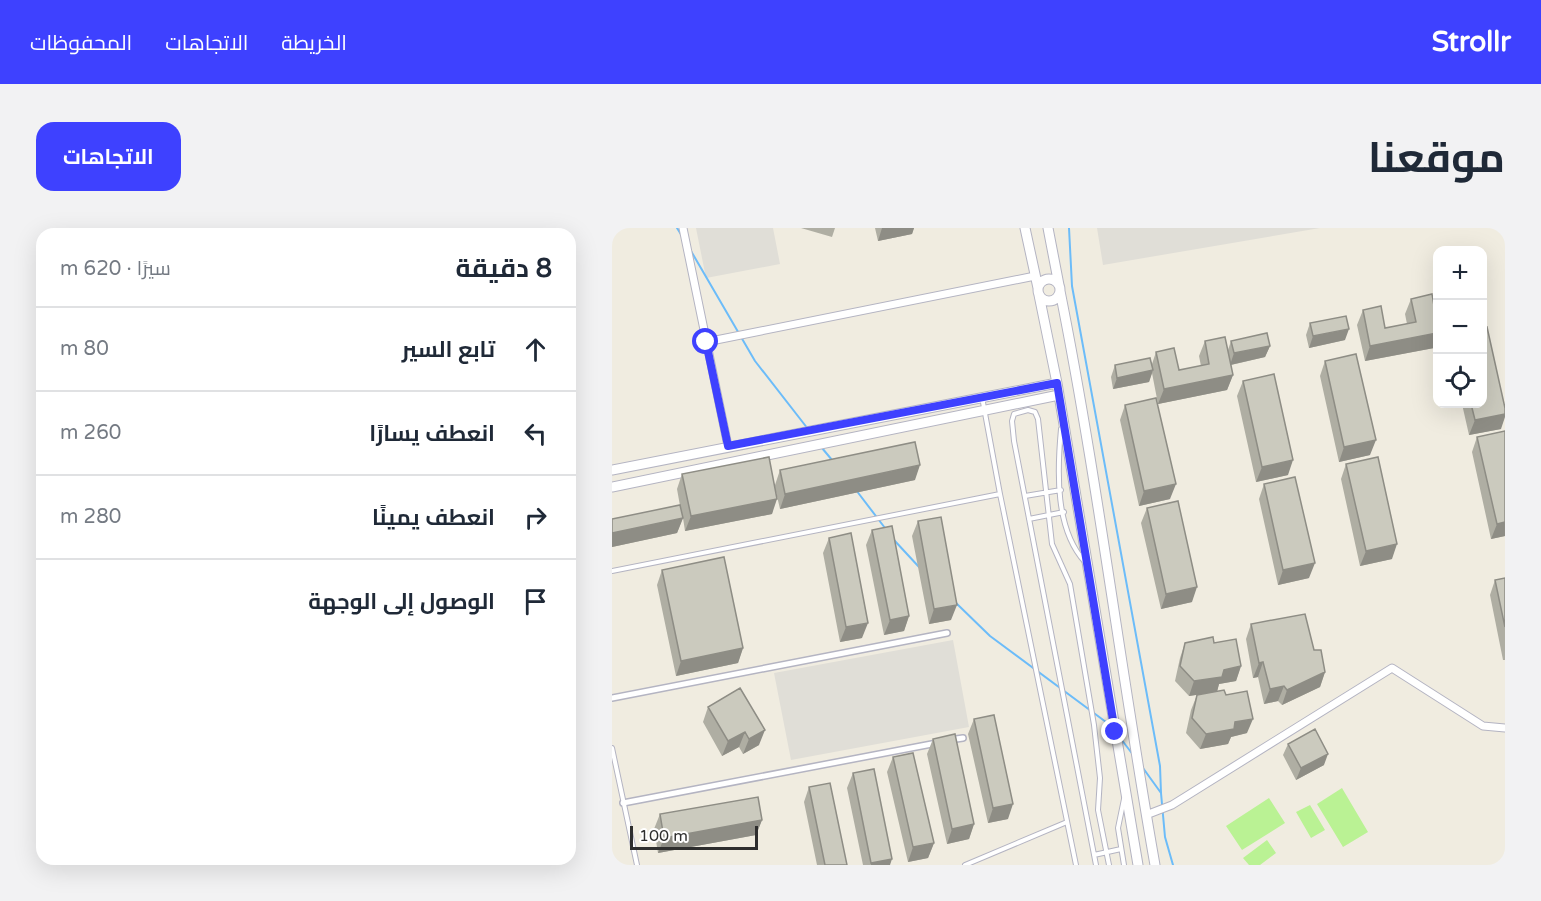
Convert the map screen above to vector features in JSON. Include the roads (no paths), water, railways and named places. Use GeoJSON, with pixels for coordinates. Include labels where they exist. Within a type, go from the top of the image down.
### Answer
{"type":"FeatureCollection","features":[{"type":"Feature","properties":{"kind":"street"},"geometry":{"type":"LineString","coordinates":[[683,228],[728,446]]}},
{"type":"Feature","properties":{"kind":"street"},"geometry":{"type":"LineString","coordinates":[[1025,228],[1057,383],[1138,865]]}},
{"type":"Feature","properties":{"kind":"street"},"geometry":{"type":"LineString","coordinates":[[1048,228],[1084,413],[1155,865]]}},
{"type":"Feature","properties":{"kind":"street"},"geometry":{"type":"LineString","coordinates":[[706,342],[1035,276]]}},
{"type":"Feature","properties":{"kind":"street"},"geometry":{"type":"LineString","coordinates":[[1047,279],[1059,288],[1053,300],[1045,300],[1039,292],[1041,282],[1047,279]]}},
{"type":"Feature","properties":{"kind":"street"},"geometry":{"type":"LineString","coordinates":[[612,470],[1057,383]]}},
{"type":"Feature","properties":{"kind":"street"},"geometry":{"type":"LineString","coordinates":[[612,487],[1059,395]]}},
{"type":"Feature","properties":{"kind":"street"},"geometry":{"type":"LineString","coordinates":[[612,698],[947,633]]}},
{"type":"Feature","properties":{"kind":"street"},"geometry":{"type":"LineString","coordinates":[[1146,815],[1172,805],[1392,668],[1483,726],[1505,728]]}},
{"type":"Feature","properties":{"kind":"street"},"geometry":{"type":"LineString","coordinates":[[624,802],[963,738]]}},
{"type":"Feature","properties":{"kind":"lane"},"geometry":{"type":"LineString","coordinates":[[982,397],[1076,865]]}},
{"type":"Feature","properties":{"kind":"lane"},"geometry":{"type":"LineString","coordinates":[[1096,865],[1011,421],[1014,414],[1021,411],[1035,412],[1038,419],[1045,492],[1054,550],[1070,584],[1094,725],[1100,778],[1098,810],[1109,865]]}},
{"type":"Feature","properties":{"kind":"lane"},"geometry":{"type":"LineString","coordinates":[[1062,416],[1058,461],[1068,537],[1074,549],[1087,564]]}},
{"type":"Feature","properties":{"kind":"lane"},"geometry":{"type":"LineString","coordinates":[[1025,496],[1061,490]]}},
{"type":"Feature","properties":{"kind":"lane"},"geometry":{"type":"LineString","coordinates":[[612,571],[1000,494]]}},
{"type":"Feature","properties":{"kind":"lane"},"geometry":{"type":"LineString","coordinates":[[1029,519],[1064,512]]}},
{"type":"Feature","properties":{"kind":"lane"},"geometry":{"type":"LineString","coordinates":[[612,748],[637,865]]}},
{"type":"Feature","properties":{"kind":"lane"},"geometry":{"type":"LineString","coordinates":[[1124,865],[1118,819],[1126,792]]}},
{"type":"Feature","properties":{"kind":"lane"},"geometry":{"type":"LineString","coordinates":[[965,865],[1067,822]]}},
{"type":"Feature","properties":{"kind":"lane"},"geometry":{"type":"LineString","coordinates":[[1094,855],[1121,849]]}},
{"type":"Feature","properties":{"kind":"waterway"},"geometry":{"type":"LineString","coordinates":[[677,228],[682,236]]}},
{"type":"Feature","properties":{"kind":"waterway"},"geometry":{"type":"LineString","coordinates":[[1069,228],[1072,286],[1160,766],[1161,793]]}},
{"type":"Feature","properties":{"kind":"waterway"},"geometry":{"type":"LineString","coordinates":[[691,251],[755,361],[808,429]]}},
{"type":"Feature","properties":{"kind":"waterway"},"geometry":{"type":"LineString","coordinates":[[822,448],[832,460]]}},
{"type":"Feature","properties":{"kind":"waterway"},"geometry":{"type":"LineString","coordinates":[[856,490],[885,528]]}},
{"type":"Feature","properties":{"kind":"waterway"},"geometry":{"type":"LineString","coordinates":[[894,540],[919,567]]}},
{"type":"Feature","properties":{"kind":"waterway"},"geometry":{"type":"LineString","coordinates":[[955,602],[990,636],[1110,725]]}},
{"type":"Feature","properties":{"kind":"waterway"},"geometry":{"type":"LineString","coordinates":[[1121,739],[1134,756]]}},
{"type":"Feature","properties":{"kind":"waterway"},"geometry":{"type":"LineString","coordinates":[[1143,768],[1161,793],[1165,837],[1173,865]]}}]}
